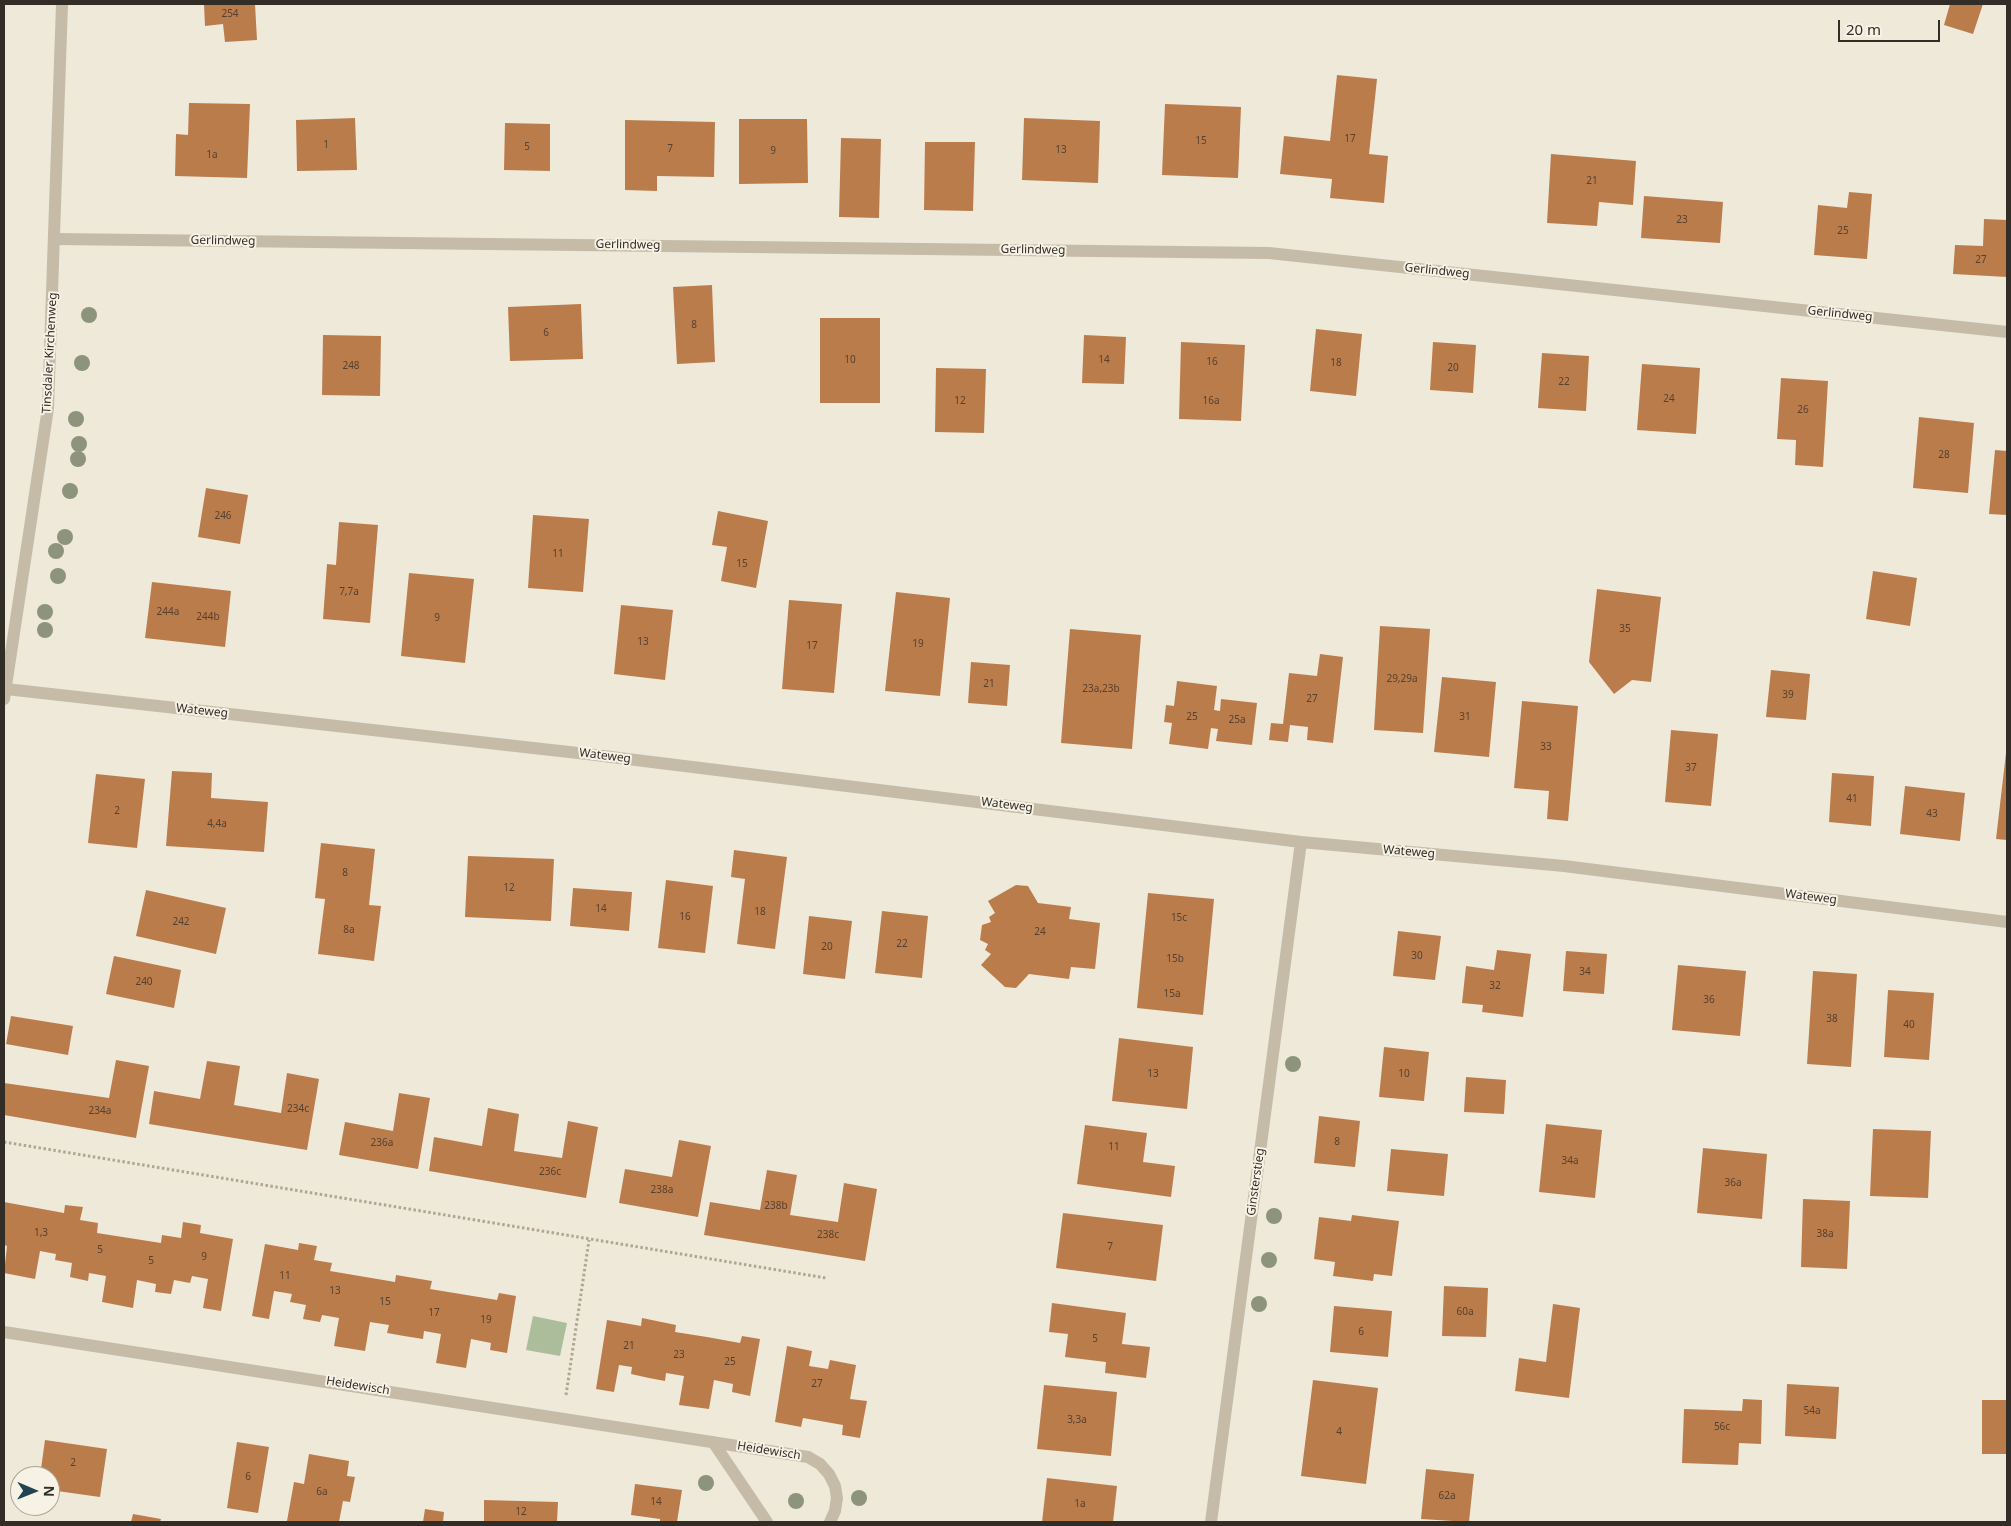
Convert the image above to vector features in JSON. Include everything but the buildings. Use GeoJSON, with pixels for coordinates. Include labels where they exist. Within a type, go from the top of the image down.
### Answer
{"type":"FeatureCollection","features":[{"type":"Feature","properties":{"kind":"street","name":"Tinsdaler Kirchenweg"},"geometry":{"type":"LineString","coordinates":[[5,694],[48,408],[62,4]]}},
{"type":"Feature","properties":{"kind":"street","name":"Gerlindweg"},"geometry":{"type":"LineString","coordinates":[[55,239],[1269,253],[2007,332]]}},
{"type":"Feature","properties":{"kind":"street","name":"Wateweg"},"geometry":{"type":"LineString","coordinates":[[5,694],[529,748],[1301,842],[1564,866],[2007,922]]}},
{"type":"Feature","properties":{"kind":"street","name":"Ginsterstieg"},"geometry":{"type":"LineString","coordinates":[[1211,1522],[1301,842]]}},
{"type":"Feature","properties":{"kind":"street","name":"Heidewisch"},"geometry":{"type":"LineString","coordinates":[[4,1332],[808,1457],[820,1464],[829,1474],[836,1492],[835,1511],[830,1522]]}},
{"type":"Feature","properties":{"kind":"street","name":"Heidewisch"},"geometry":{"type":"LineString","coordinates":[[713,1442],[766,1522]]}},
{"type":"Feature","properties":{"kind":"path"},"geometry":{"type":"LineString","coordinates":[[4,1142],[826,1278]]}},
{"type":"Feature","properties":{"kind":"path"},"geometry":{"type":"LineString","coordinates":[[563,1419],[589,1240]]}},
{"type":"Feature","properties":{"kind":"green space"},"geometry":{"type":"Polygon","coordinates":[[[533,1316],[567,1323],[560,1356],[526,1350],[533,1316]]]}}]}
